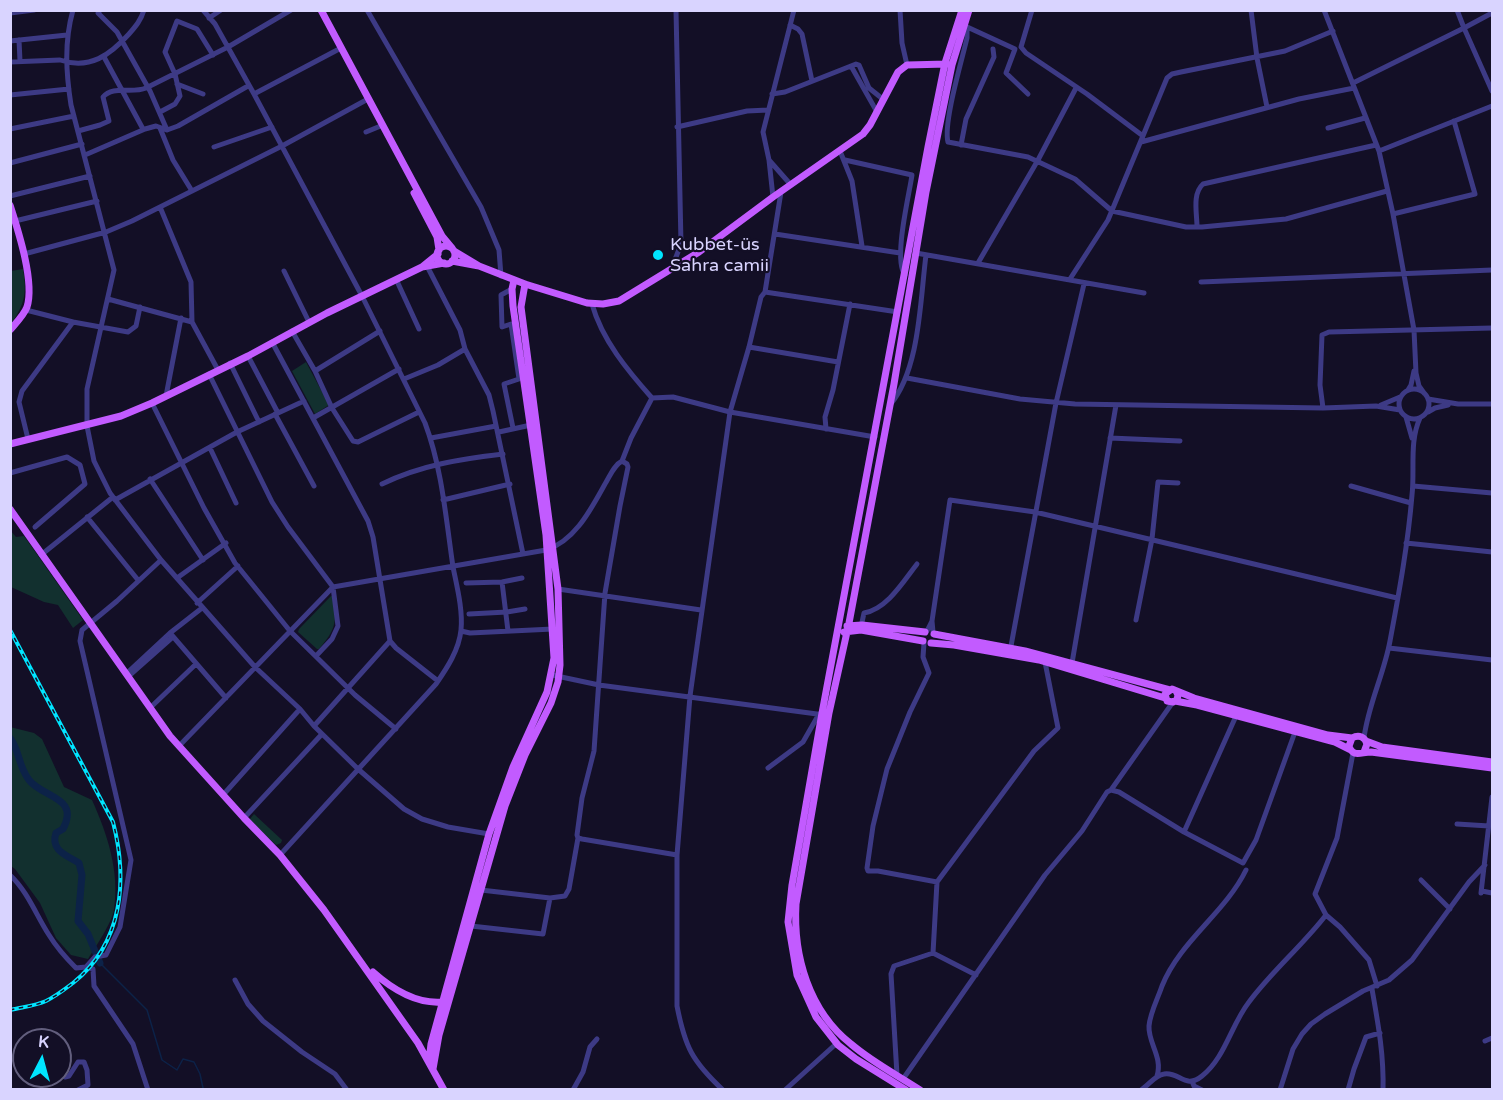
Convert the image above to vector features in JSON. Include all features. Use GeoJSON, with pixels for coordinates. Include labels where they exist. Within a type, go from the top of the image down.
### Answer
{"type":"FeatureCollection","features":[{"type":"Feature","properties":{"kind":"main road"},"geometry":{"type":"LineString","coordinates":[[316,10],[442,236],[453,249],[455,257],[452,261]]}},
{"type":"Feature","properties":{"kind":"main road"},"geometry":{"type":"LineString","coordinates":[[321,10],[339,49]]}},
{"type":"Feature","properties":{"kind":"main road"},"geometry":{"type":"LineString","coordinates":[[843,628],[916,211],[962,10]]}},
{"type":"Feature","properties":{"kind":"main road"},"geometry":{"type":"LineString","coordinates":[[906,1089],[856,1059],[837,1043],[816,1017],[805,995],[793,959],[788,922],[792,885],[823,713],[889,406],[949,64],[969,10]]}},
{"type":"Feature","properties":{"kind":"main road"},"geometry":{"type":"LineString","coordinates":[[425,266],[445,246],[478,266],[525,284],[592,304],[619,301],[699,252],[863,134],[898,72],[907,65],[949,64]]}},
{"type":"Feature","properties":{"kind":"main road"},"geometry":{"type":"LineString","coordinates":[[381,126],[437,237],[439,260],[444,263]]}},
{"type":"Feature","properties":{"kind":"main road"},"geometry":{"type":"LineString","coordinates":[[10,205],[24,254],[28,293],[26,310],[10,330]]}},
{"type":"Feature","properties":{"kind":"main road"},"geometry":{"type":"LineString","coordinates":[[10,444],[87,426],[121,416],[152,403],[248,356],[309,322],[425,266],[452,261],[478,266]]}},
{"type":"Feature","properties":{"kind":"main road"},"geometry":{"type":"LineString","coordinates":[[433,1069],[439,1035],[508,799],[525,755],[551,703],[560,650],[558,590],[549,549],[531,425],[512,289],[514,280]]}},
{"type":"Feature","properties":{"kind":"main road"},"geometry":{"type":"LineString","coordinates":[[429,1060],[430,1044],[489,834],[513,767],[555,675],[549,549],[521,307],[525,284]]}},
{"type":"Feature","properties":{"kind":"main road"},"geometry":{"type":"LineString","coordinates":[[10,508],[41,555],[179,746],[280,855],[324,910],[429,1060],[444,1089]]}},
{"type":"Feature","properties":{"kind":"main road"},"geometry":{"type":"LineString","coordinates":[[843,628],[929,632],[1025,651],[1173,690],[1328,735],[1365,739],[1382,747],[1492,762]]}},
{"type":"Feature","properties":{"kind":"main road"},"geometry":{"type":"LineString","coordinates":[[861,628],[926,643],[954,645],[1046,662],[1170,700],[1197,705],[1335,742],[1359,754],[1364,752],[1492,768]]}},
{"type":"Feature","properties":{"kind":"main road"},"geometry":{"type":"LineString","coordinates":[[926,643],[934,640],[929,632]]}},
{"type":"Feature","properties":{"kind":"main road"},"geometry":{"type":"LineString","coordinates":[[926,643],[921,637],[929,632]]}},
{"type":"Feature","properties":{"kind":"main road"},"geometry":{"type":"LineString","coordinates":[[1170,700],[1166,692],[1173,690]]}},
{"type":"Feature","properties":{"kind":"main road"},"geometry":{"type":"LineString","coordinates":[[1170,700],[1178,695],[1173,690]]}},
{"type":"Feature","properties":{"kind":"main road"},"geometry":{"type":"LineString","coordinates":[[823,713],[796,904],[795,924],[798,953],[804,975],[819,1008],[833,1026],[849,1043],[920,1089]]}},
{"type":"Feature","properties":{"kind":"main road"},"geometry":{"type":"LineString","coordinates":[[1351,751],[1349,743],[1354,737]]}},
{"type":"Feature","properties":{"kind":"main road"},"geometry":{"type":"LineString","coordinates":[[1364,752],[1367,747],[1365,739]]}},
{"type":"Feature","properties":{"kind":"main road"},"geometry":{"type":"LineString","coordinates":[[362,963],[390,987],[405,995],[442,1002]]}},
{"type":"Feature","properties":{"kind":"street"},"geometry":{"type":"LineString","coordinates":[[10,13],[34,10]]}},
{"type":"Feature","properties":{"kind":"street"},"geometry":{"type":"LineString","coordinates":[[73,10],[67,35],[69,89],[114,270],[87,389],[87,426],[94,461],[114,498],[161,560],[255,667],[300,709],[358,769],[404,809],[422,819],[448,827],[489,834]]}},
{"type":"Feature","properties":{"kind":"street"},"geometry":{"type":"LineString","coordinates":[[100,10],[98,13],[117,32],[160,112],[167,130]]}},
{"type":"Feature","properties":{"kind":"street"},"geometry":{"type":"LineString","coordinates":[[10,62],[91,61],[108,56],[142,20],[144,10]]}},
{"type":"Feature","properties":{"kind":"street"},"geometry":{"type":"LineString","coordinates":[[203,10],[228,47],[272,127],[380,331],[431,438],[459,604],[461,631],[449,664],[438,681],[280,855]]}},
{"type":"Feature","properties":{"kind":"street"},"geometry":{"type":"LineString","coordinates":[[209,18],[221,10]]}},
{"type":"Feature","properties":{"kind":"street"},"geometry":{"type":"LineString","coordinates":[[112,90],[138,91],[146,88],[228,47],[291,10]]}},
{"type":"Feature","properties":{"kind":"street"},"geometry":{"type":"LineString","coordinates":[[367,10],[481,207],[499,250],[501,276]]}},
{"type":"Feature","properties":{"kind":"street"},"geometry":{"type":"LineString","coordinates":[[670,271],[681,244],[676,10]]}},
{"type":"Feature","properties":{"kind":"street"},"geometry":{"type":"LineString","coordinates":[[773,197],[763,132],[794,10]]}},
{"type":"Feature","properties":{"kind":"street"},"geometry":{"type":"LineString","coordinates":[[900,10],[902,43],[907,65]]}},
{"type":"Feature","properties":{"kind":"street"},"geometry":{"type":"LineString","coordinates":[[1032,10],[1021,47],[1036,61],[1076,88],[1142,139]]}},
{"type":"Feature","properties":{"kind":"street"},"geometry":{"type":"LineString","coordinates":[[1251,10],[1257,58],[1267,107]]}},
{"type":"Feature","properties":{"kind":"street"},"geometry":{"type":"LineString","coordinates":[[1324,10],[1377,148],[1393,214],[1414,330],[1419,386],[1429,405],[1426,413]]}},
{"type":"Feature","properties":{"kind":"street"},"geometry":{"type":"LineString","coordinates":[[1457,10],[1492,91]]}},
{"type":"Feature","properties":{"kind":"street"},"geometry":{"type":"LineString","coordinates":[[1142,139],[1353,86],[1492,14]]}},
{"type":"Feature","properties":{"kind":"street"},"geometry":{"type":"LineString","coordinates":[[160,112],[175,104],[180,96],[175,74],[165,52],[177,21],[197,29],[213,55]]}},
{"type":"Feature","properties":{"kind":"street"},"geometry":{"type":"LineString","coordinates":[[790,25],[802,34],[812,81]]}},
{"type":"Feature","properties":{"kind":"street"},"geometry":{"type":"LineString","coordinates":[[963,26],[1015,49],[1006,73],[1028,94]]}},
{"type":"Feature","properties":{"kind":"street"},"geometry":{"type":"LineString","coordinates":[[963,26],[967,31],[967,38],[952,100],[946,139],[948,142],[1038,160],[1075,179],[1112,211],[1186,227],[1197,227],[1286,219],[1387,190]]}},
{"type":"Feature","properties":{"kind":"street"},"geometry":{"type":"LineString","coordinates":[[1070,279],[1104,228],[1162,88],[1172,74],[1285,51],[1333,31]]}},
{"type":"Feature","properties":{"kind":"street"},"geometry":{"type":"LineString","coordinates":[[10,41],[67,35]]}},
{"type":"Feature","properties":{"kind":"street"},"geometry":{"type":"LineString","coordinates":[[19,40],[20,61]]}},
{"type":"Feature","properties":{"kind":"street"},"geometry":{"type":"LineString","coordinates":[[961,145],[966,119],[994,57],[993,48]]}},
{"type":"Feature","properties":{"kind":"street"},"geometry":{"type":"LineString","coordinates":[[254,94],[339,49]]}},
{"type":"Feature","properties":{"kind":"street"},"geometry":{"type":"LineString","coordinates":[[104,57],[143,129]]}},
{"type":"Feature","properties":{"kind":"street"},"geometry":{"type":"LineString","coordinates":[[772,94],[785,92],[856,64],[859,65],[869,88],[884,100]]}},
{"type":"Feature","properties":{"kind":"street"},"geometry":{"type":"LineString","coordinates":[[851,66],[877,112]]}},
{"type":"Feature","properties":{"kind":"street"},"geometry":{"type":"LineString","coordinates":[[78,131],[100,126],[109,121],[103,97],[118,83]]}},
{"type":"Feature","properties":{"kind":"street"},"geometry":{"type":"LineString","coordinates":[[177,84],[203,94]]}},
{"type":"Feature","properties":{"kind":"street"},"geometry":{"type":"LineString","coordinates":[[85,155],[143,129],[156,126],[167,130],[178,126],[248,86]]}},
{"type":"Feature","properties":{"kind":"street"},"geometry":{"type":"LineString","coordinates":[[978,262],[1038,160],[1076,88]]}},
{"type":"Feature","properties":{"kind":"street"},"geometry":{"type":"LineString","coordinates":[[10,95],[69,89]]}},
{"type":"Feature","properties":{"kind":"street"},"geometry":{"type":"LineString","coordinates":[[24,254],[105,232],[282,146],[366,100]]}},
{"type":"Feature","properties":{"kind":"street"},"geometry":{"type":"LineString","coordinates":[[1197,227],[1196,195],[1203,184],[1377,148],[1492,106]]}},
{"type":"Feature","properties":{"kind":"street"},"geometry":{"type":"LineString","coordinates":[[677,127],[747,111],[768,110]]}},
{"type":"Feature","properties":{"kind":"street"},"geometry":{"type":"LineString","coordinates":[[10,129],[74,116]]}},
{"type":"Feature","properties":{"kind":"street"},"geometry":{"type":"LineString","coordinates":[[1328,128],[1365,118]]}},
{"type":"Feature","properties":{"kind":"street"},"geometry":{"type":"LineString","coordinates":[[1393,214],[1475,194],[1454,121]]}},
{"type":"Feature","properties":{"kind":"street"},"geometry":{"type":"LineString","coordinates":[[366,132],[381,126]]}},
{"type":"Feature","properties":{"kind":"street"},"geometry":{"type":"LineString","coordinates":[[214,147],[272,127]]}},
{"type":"Feature","properties":{"kind":"street"},"geometry":{"type":"LineString","coordinates":[[160,128],[173,160],[192,191]]}},
{"type":"Feature","properties":{"kind":"street"},"geometry":{"type":"LineString","coordinates":[[10,163],[82,144]]}},
{"type":"Feature","properties":{"kind":"street"},"geometry":{"type":"LineString","coordinates":[[840,151],[852,181],[862,246]]}},
{"type":"Feature","properties":{"kind":"street"},"geometry":{"type":"LineString","coordinates":[[769,160],[790,185]]}},
{"type":"Feature","properties":{"kind":"street"},"geometry":{"type":"LineString","coordinates":[[844,160],[912,175],[900,253],[900,267],[905,275]]}},
{"type":"Feature","properties":{"kind":"street"},"geometry":{"type":"LineString","coordinates":[[10,196],[90,176]]}},
{"type":"Feature","properties":{"kind":"street"},"geometry":{"type":"LineString","coordinates":[[723,1089],[702,1071],[689,1051],[681,1028],[677,1006],[677,855],[690,696],[730,412],[761,297],[765,292],[781,192]]}},
{"type":"Feature","properties":{"kind":"street"},"geometry":{"type":"LineString","coordinates":[[15,221],[97,201]]}},
{"type":"Feature","properties":{"kind":"street"},"geometry":{"type":"LineString","coordinates":[[160,207],[191,282],[192,321],[218,370]]}},
{"type":"Feature","properties":{"kind":"street"},"geometry":{"type":"LineString","coordinates":[[906,210],[916,211]]}},
{"type":"Feature","properties":{"kind":"street"},"geometry":{"type":"LineString","coordinates":[[776,234],[900,253]]}},
{"type":"Feature","properties":{"kind":"street"},"geometry":{"type":"LineString","coordinates":[[916,253],[978,262],[1070,279],[1084,284],[1144,293]]}},
{"type":"Feature","properties":{"kind":"street"},"geometry":{"type":"LineString","coordinates":[[889,406],[900,392],[911,366],[926,255]]}},
{"type":"Feature","properties":{"kind":"street"},"geometry":{"type":"LineString","coordinates":[[425,266],[460,330],[465,349],[489,395],[510,484],[523,554]]}},
{"type":"Feature","properties":{"kind":"street"},"geometry":{"type":"LineString","coordinates":[[1201,282],[1492,270]]}},
{"type":"Feature","properties":{"kind":"street"},"geometry":{"type":"LineString","coordinates":[[284,272],[309,322]]}},
{"type":"Feature","properties":{"kind":"street"},"geometry":{"type":"LineString","coordinates":[[396,279],[419,329]]}},
{"type":"Feature","properties":{"kind":"street"},"geometry":{"type":"LineString","coordinates":[[1011,646],[1056,403],[1084,284]]}},
{"type":"Feature","properties":{"kind":"street"},"geometry":{"type":"LineString","coordinates":[[512,289],[501,295],[502,327],[511,324],[519,379],[504,384],[513,428]]}},
{"type":"Feature","properties":{"kind":"street"},"geometry":{"type":"LineString","coordinates":[[765,292],[898,312]]}},
{"type":"Feature","properties":{"kind":"street"},"geometry":{"type":"LineString","coordinates":[[108,299],[192,321]]}},
{"type":"Feature","properties":{"kind":"street"},"geometry":{"type":"LineString","coordinates":[[592,304],[606,337],[652,398]]}},
{"type":"Feature","properties":{"kind":"street"},"geometry":{"type":"LineString","coordinates":[[826,429],[825,417],[850,304]]}},
{"type":"Feature","properties":{"kind":"street"},"geometry":{"type":"LineString","coordinates":[[26,310],[73,322],[128,332],[136,326],[140,307]]}},
{"type":"Feature","properties":{"kind":"street"},"geometry":{"type":"LineString","coordinates":[[166,396],[182,318]]}},
{"type":"Feature","properties":{"kind":"street"},"geometry":{"type":"LineString","coordinates":[[28,439],[19,402],[22,391],[73,322]]}},
{"type":"Feature","properties":{"kind":"street"},"geometry":{"type":"LineString","coordinates":[[1323,408],[1320,385],[1322,335],[1329,332],[1492,328]]}},
{"type":"Feature","properties":{"kind":"street"},"geometry":{"type":"LineString","coordinates":[[292,331],[351,440],[356,442],[419,412]]}},
{"type":"Feature","properties":{"kind":"street"},"geometry":{"type":"LineString","coordinates":[[315,371],[380,331]]}},
{"type":"Feature","properties":{"kind":"street"},"geometry":{"type":"LineString","coordinates":[[272,342],[368,521],[373,537],[378,579],[390,641],[438,681]]}},
{"type":"Feature","properties":{"kind":"street"},"geometry":{"type":"LineString","coordinates":[[749,347],[838,362]]}},
{"type":"Feature","properties":{"kind":"street"},"geometry":{"type":"LineString","coordinates":[[404,379],[465,349]]}},
{"type":"Feature","properties":{"kind":"street"},"geometry":{"type":"LineString","coordinates":[[248,356],[314,486]]}},
{"type":"Feature","properties":{"kind":"street"},"geometry":{"type":"LineString","coordinates":[[230,363],[259,422]]}},
{"type":"Feature","properties":{"kind":"street"},"geometry":{"type":"LineString","coordinates":[[1376,406],[1401,397],[1407,391],[1411,385],[1416,363]]}},
{"type":"Feature","properties":{"kind":"street"},"geometry":{"type":"LineString","coordinates":[[313,418],[399,369]]}},
{"type":"Feature","properties":{"kind":"street"},"geometry":{"type":"LineString","coordinates":[[209,374],[272,502],[333,587],[338,619],[336,632],[316,656]]}},
{"type":"Feature","properties":{"kind":"street"},"geometry":{"type":"LineString","coordinates":[[907,378],[1020,399],[1056,403],[1323,408],[1376,406],[1400,410]]}},
{"type":"Feature","properties":{"kind":"street"},"geometry":{"type":"LineString","coordinates":[[1407,391],[1415,389],[1426,396],[1458,404]]}},
{"type":"Feature","properties":{"kind":"street"},"geometry":{"type":"LineString","coordinates":[[652,398],[673,396],[730,412],[875,437]]}},
{"type":"Feature","properties":{"kind":"street"},"geometry":{"type":"LineString","coordinates":[[1401,397],[1400,410],[1406,417],[1413,443]]}},
{"type":"Feature","properties":{"kind":"street"},"geometry":{"type":"LineString","coordinates":[[179,746],[333,587],[549,549],[569,538],[616,465],[622,461],[652,398]]}},
{"type":"Feature","properties":{"kind":"street"},"geometry":{"type":"LineString","coordinates":[[41,555],[114,498],[237,432],[304,401]]}},
{"type":"Feature","properties":{"kind":"street"},"geometry":{"type":"LineString","coordinates":[[152,403],[204,508],[238,566],[290,631],[396,729]]}},
{"type":"Feature","properties":{"kind":"street"},"geometry":{"type":"LineString","coordinates":[[1354,737],[1366,721],[1382,678],[1389,648],[1411,503],[1413,443],[1416,427],[1420,418],[1435,408],[1458,404],[1492,404]]}},
{"type":"Feature","properties":{"kind":"street"},"geometry":{"type":"LineString","coordinates":[[1072,663],[1116,405]]}},
{"type":"Feature","properties":{"kind":"street"},"geometry":{"type":"LineString","coordinates":[[1406,417],[1420,418]]}},
{"type":"Feature","properties":{"kind":"street"},"geometry":{"type":"LineString","coordinates":[[431,438],[531,425]]}},
{"type":"Feature","properties":{"kind":"street"},"geometry":{"type":"LineString","coordinates":[[1110,438],[1180,441]]}},
{"type":"Feature","properties":{"kind":"street"},"geometry":{"type":"LineString","coordinates":[[210,448],[236,503]]}},
{"type":"Feature","properties":{"kind":"street"},"geometry":{"type":"LineString","coordinates":[[382,484],[408,471],[503,453]]}},
{"type":"Feature","properties":{"kind":"street"},"geometry":{"type":"LineString","coordinates":[[10,473],[67,457],[80,465],[85,484],[35,527]]}},
{"type":"Feature","properties":{"kind":"street"},"geometry":{"type":"LineString","coordinates":[[80,465],[94,461]]}},
{"type":"Feature","properties":{"kind":"street"},"geometry":{"type":"LineString","coordinates":[[481,890],[550,898],[562,897],[568,893],[578,838],[577,829],[594,751],[605,596],[628,467],[622,461]]}},
{"type":"Feature","properties":{"kind":"street"},"geometry":{"type":"LineString","coordinates":[[150,479],[203,560]]}},
{"type":"Feature","properties":{"kind":"street"},"geometry":{"type":"LineString","coordinates":[[1136,620],[1152,539],[1158,482],[1178,483]]}},
{"type":"Feature","properties":{"kind":"street"},"geometry":{"type":"LineString","coordinates":[[443,500],[510,484]]}},
{"type":"Feature","properties":{"kind":"street"},"geometry":{"type":"LineString","coordinates":[[1351,486],[1411,503]]}},
{"type":"Feature","properties":{"kind":"street"},"geometry":{"type":"LineString","coordinates":[[1413,486],[1492,493]]}},
{"type":"Feature","properties":{"kind":"street"},"geometry":{"type":"LineString","coordinates":[[929,632],[950,500],[1035,512],[1397,598]]}},
{"type":"Feature","properties":{"kind":"street"},"geometry":{"type":"LineString","coordinates":[[87,517],[138,580]]}},
{"type":"Feature","properties":{"kind":"street"},"geometry":{"type":"LineString","coordinates":[[177,578],[226,543]]}},
{"type":"Feature","properties":{"kind":"street"},"geometry":{"type":"LineString","coordinates":[[1406,543],[1492,552]]}},
{"type":"Feature","properties":{"kind":"street"},"geometry":{"type":"LineString","coordinates":[[86,967],[95,957],[106,955],[120,927],[131,860],[80,641],[82,630],[161,560]]}},
{"type":"Feature","properties":{"kind":"street"},"geometry":{"type":"LineString","coordinates":[[861,628],[864,613],[871,612],[891,597],[917,564]]}},
{"type":"Feature","properties":{"kind":"street"},"geometry":{"type":"LineString","coordinates":[[128,674],[171,635],[238,566]]}},
{"type":"Feature","properties":{"kind":"street"},"geometry":{"type":"LineString","coordinates":[[466,583],[502,582],[522,578]]}},
{"type":"Feature","properties":{"kind":"street"},"geometry":{"type":"LineString","coordinates":[[502,582],[508,631]]}},
{"type":"Feature","properties":{"kind":"street"},"geometry":{"type":"LineString","coordinates":[[558,590],[701,610]]}},
{"type":"Feature","properties":{"kind":"street"},"geometry":{"type":"LineString","coordinates":[[469,614],[525,609]]}},
{"type":"Feature","properties":{"kind":"street"},"geometry":{"type":"LineString","coordinates":[[461,631],[470,633],[553,629]]}},
{"type":"Feature","properties":{"kind":"street"},"geometry":{"type":"LineString","coordinates":[[171,635],[226,698]]}},
{"type":"Feature","properties":{"kind":"street"},"geometry":{"type":"LineString","coordinates":[[314,726],[390,641]]}},
{"type":"Feature","properties":{"kind":"street"},"geometry":{"type":"LineString","coordinates":[[926,643],[923,652],[929,673],[887,769],[873,826],[867,868],[868,872],[878,871],[937,882]]}},
{"type":"Feature","properties":{"kind":"street"},"geometry":{"type":"LineString","coordinates":[[1389,648],[1492,660]]}},
{"type":"Feature","properties":{"kind":"street"},"geometry":{"type":"LineString","coordinates":[[933,953],[937,882],[1034,751],[1058,728],[1046,662]]}},
{"type":"Feature","properties":{"kind":"street"},"geometry":{"type":"LineString","coordinates":[[151,707],[196,664]]}},
{"type":"Feature","properties":{"kind":"street"},"geometry":{"type":"LineString","coordinates":[[555,675],[599,685],[823,713],[803,742],[768,768]]}},
{"type":"Feature","properties":{"kind":"street"},"geometry":{"type":"LineString","coordinates":[[900,1077],[976,975],[1045,875],[1082,831],[1104,795],[1111,790],[1164,714],[1170,700]]}},
{"type":"Feature","properties":{"kind":"street"},"geometry":{"type":"LineString","coordinates":[[223,795],[300,709]]}},
{"type":"Feature","properties":{"kind":"street"},"geometry":{"type":"LineString","coordinates":[[1184,832],[1236,716]]}},
{"type":"Feature","properties":{"kind":"street"},"geometry":{"type":"LineString","coordinates":[[1365,739],[1366,721]]}},
{"type":"Feature","properties":{"kind":"street"},"geometry":{"type":"LineString","coordinates":[[1111,790],[1119,792],[1184,832],[1243,863],[1256,840],[1294,732]]}},
{"type":"Feature","properties":{"kind":"street"},"geometry":{"type":"LineString","coordinates":[[244,818],[322,734]]}},
{"type":"Feature","properties":{"kind":"street"},"geometry":{"type":"LineString","coordinates":[[1351,751],[1337,838],[1315,894],[1326,915],[1341,927],[1369,960],[1384,1069],[1383,1089]]}},
{"type":"Feature","properties":{"kind":"street"},"geometry":{"type":"LineString","coordinates":[[1492,796],[1492,814],[1481,892],[1492,893]]}},
{"type":"Feature","properties":{"kind":"street"},"geometry":{"type":"LineString","coordinates":[[1457,824],[1489,826]]}},
{"type":"Feature","properties":{"kind":"street"},"geometry":{"type":"LineString","coordinates":[[578,838],[677,855]]}},
{"type":"Feature","properties":{"kind":"street"},"geometry":{"type":"LineString","coordinates":[[1280,1089],[1293,1049],[1311,1024],[1363,992],[1389,980],[1412,960],[1485,862],[1492,861]]}},
{"type":"Feature","properties":{"kind":"street"},"geometry":{"type":"LineString","coordinates":[[1156,1077],[1158,1058],[1149,1028],[1163,985],[1183,953],[1238,886],[1246,870]]}},
{"type":"Feature","properties":{"kind":"street"},"geometry":{"type":"LineString","coordinates":[[10,875],[17,881],[63,955],[76,968],[93,969],[94,986],[133,1044],[148,1089]]}},
{"type":"Feature","properties":{"kind":"street"},"geometry":{"type":"LineString","coordinates":[[1421,880],[1450,909]]}},
{"type":"Feature","properties":{"kind":"street"},"geometry":{"type":"LineString","coordinates":[[471,926],[543,934],[550,898]]}},
{"type":"Feature","properties":{"kind":"street"},"geometry":{"type":"LineString","coordinates":[[1141,1089],[1156,1077],[1166,1073],[1185,1081],[1192,1082],[1200,1078],[1210,1068],[1249,1002],[1289,956],[1309,937],[1326,915]]}},
{"type":"Feature","properties":{"kind":"street"},"geometry":{"type":"LineString","coordinates":[[900,1077],[892,969],[898,963],[933,953],[976,975]]}},
{"type":"Feature","properties":{"kind":"street"},"geometry":{"type":"LineString","coordinates":[[235,980],[249,1004],[263,1021],[302,1052],[335,1074],[347,1089]]}},
{"type":"Feature","properties":{"kind":"street"},"geometry":{"type":"LineString","coordinates":[[1348,1089],[1366,1036],[1380,1034]]}},
{"type":"Feature","properties":{"kind":"street"},"geometry":{"type":"LineString","coordinates":[[1485,1041],[1492,1038]]}},
{"type":"Feature","properties":{"kind":"street"},"geometry":{"type":"LineString","coordinates":[[573,1089],[583,1072],[590,1047],[597,1039]]}},
{"type":"Feature","properties":{"kind":"street"},"geometry":{"type":"LineString","coordinates":[[785,1089],[837,1043]]}},
{"type":"Feature","properties":{"kind":"street"},"geometry":{"type":"LineString","coordinates":[[72,1071],[78,1062],[84,1062],[88,1084],[78,1089]]}},
{"type":"Feature","properties":{"kind":"street"},"geometry":{"type":"LineString","coordinates":[[1192,1082],[1194,1086],[1202,1089]]}},
{"type":"Feature","properties":{"kind":"green space"},"geometry":{"type":"Polygon","coordinates":[[[23,269],[24,298],[11,324],[11,271],[23,269]]]}},
{"type":"Feature","properties":{"kind":"green space"},"geometry":{"type":"Polygon","coordinates":[[[306,362],[329,405],[315,414],[292,371],[306,362]]]}},
{"type":"Feature","properties":{"kind":"green space"},"geometry":{"type":"Polygon","coordinates":[[[10,530],[16,537],[24,536],[83,620],[73,628],[58,605],[44,602],[11,587],[10,530]]]}},
{"type":"Feature","properties":{"kind":"green space"},"geometry":{"type":"Polygon","coordinates":[[[331,596],[334,596],[334,625],[329,636],[317,649],[298,632],[331,596]]]}},
{"type":"Feature","properties":{"kind":"green space"},"geometry":{"type":"Polygon","coordinates":[[[10,727],[34,733],[42,739],[64,787],[92,800],[103,826],[114,867],[114,909],[107,928],[88,959],[71,955],[56,938],[40,903],[11,866],[10,727]]]}},
{"type":"Feature","properties":{"kind":"green space"},"geometry":{"type":"Polygon","coordinates":[[[254,814],[282,840],[281,843],[276,845],[249,820],[254,814]]]}},
{"type":"Feature","properties":{"kind":"waterway"},"geometry":{"type":"LineString","coordinates":[[10,738],[29,780],[58,799],[67,810],[63,829],[56,833],[55,844],[60,851],[79,863],[82,875],[78,921],[88,934],[100,963]]}},
{"type":"Feature","properties":{"kind":"waterway"},"geometry":{"type":"LineString","coordinates":[[100,963],[147,1010],[162,1060],[177,1070],[183,1059],[194,1062],[203,1088],[206,1090]]}},
{"type":"Feature","properties":{"kind":"railway"},"geometry":{"type":"LineString","coordinates":[[10,630],[113,822],[120,866],[120,888],[112,930],[90,967],[73,983],[50,999],[10,1010]]}},
{"type":"Feature","properties":{"kind":"place","name":"Kubbet-üs Sahra camii"},"geometry":{"type":"Point","coordinates":[658,255]}}]}
